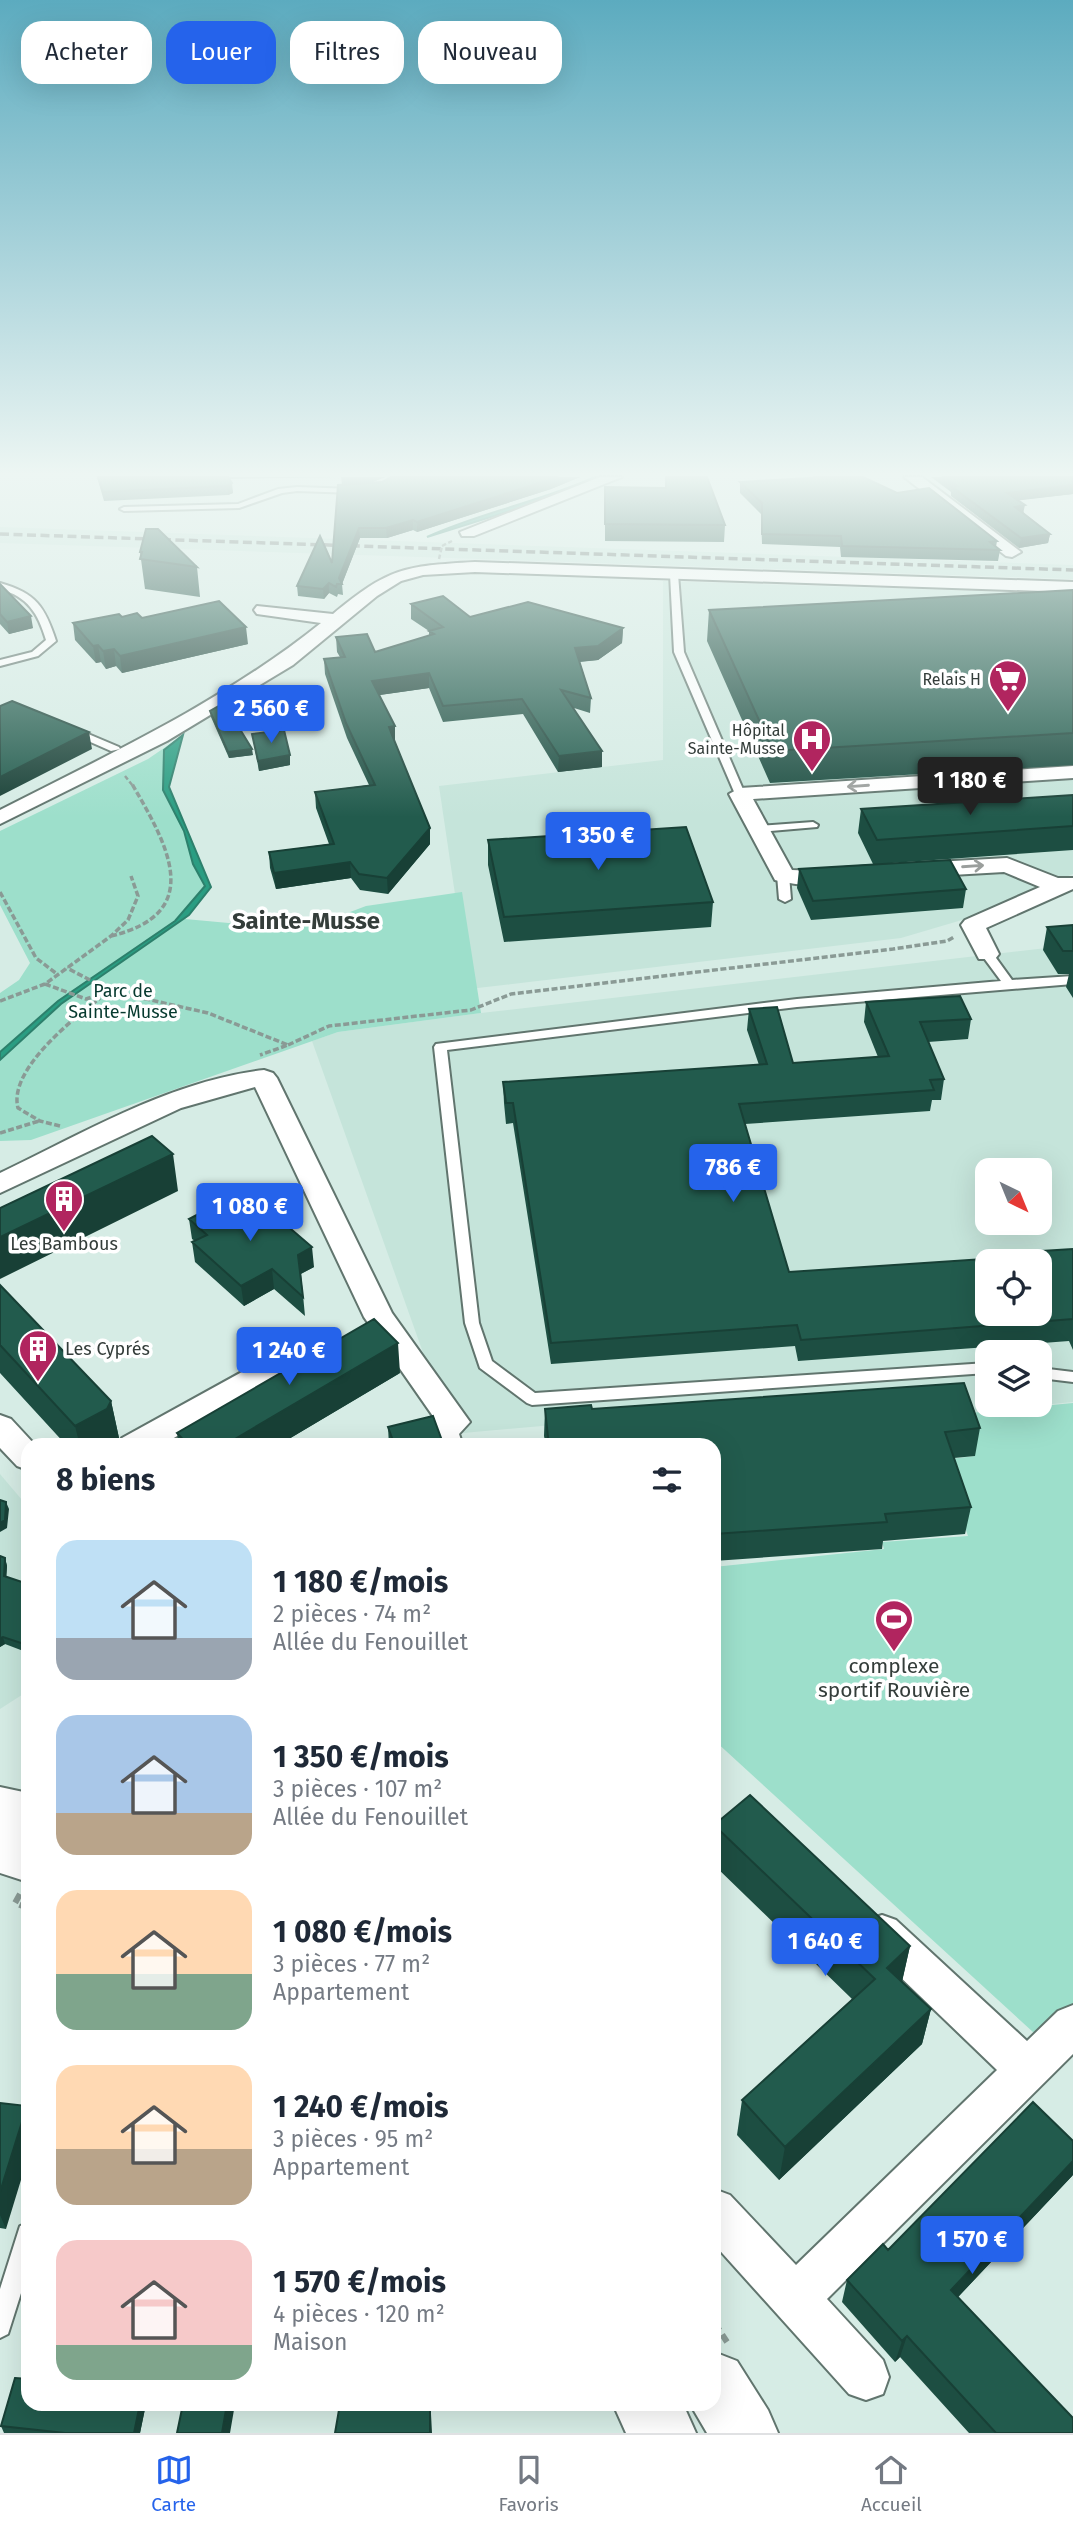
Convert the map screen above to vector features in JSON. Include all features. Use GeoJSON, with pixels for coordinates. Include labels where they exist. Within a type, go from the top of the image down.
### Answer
{"type":"FeatureCollection","features":[{"type":"Feature","properties":{"kind":"main road"},"geometry":{"type":"LineString","coordinates":[[0,1810],[21,1814]]}},
{"type":"Feature","properties":{"kind":"main road"},"geometry":{"type":"LineString","coordinates":[[0,1849],[21,1856]]}},
{"type":"Feature","properties":{"kind":"main road"},"geometry":{"type":"LineString","coordinates":[[721,2395],[745,2433]]}},
{"type":"Feature","properties":{"kind":"main road"},"geometry":{"type":"LineString","coordinates":[[649,2411],[663,2433]]}},
{"type":"Feature","properties":{"kind":"street"},"geometry":{"type":"LineString","coordinates":[[0,818],[286,661],[372,591]]}},
{"type":"Feature","properties":{"kind":"street"},"geometry":{"type":"LineString","coordinates":[[263,610],[335,620]]}},
{"type":"Feature","properties":{"kind":"street"},"geometry":{"type":"LineString","coordinates":[[854,875],[801,879],[783,875],[740,794],[1073,772]]}},
{"type":"Feature","properties":{"kind":"street"},"geometry":{"type":"LineString","coordinates":[[894,872],[1007,865],[1065,883]]}},
{"type":"Feature","properties":{"kind":"street"},"geometry":{"type":"LineString","coordinates":[[987,954],[973,925],[1065,883]]}},
{"type":"Feature","properties":{"kind":"street"},"geometry":{"type":"LineString","coordinates":[[0,1184],[172,1102],[239,1081],[264,1078],[379,1317],[454,1422],[436,1438]]}},
{"type":"Feature","properties":{"kind":"street"},"geometry":{"type":"LineString","coordinates":[[148,1438],[290,1368],[185,1438]]}},
{"type":"Feature","properties":{"kind":"street"},"geometry":{"type":"LineString","coordinates":[[0,1427],[21,1450]]}},
{"type":"Feature","properties":{"kind":"street"},"geometry":{"type":"LineString","coordinates":[[858,1911],[1027,2070]]}},
{"type":"Feature","properties":{"kind":"street"},"geometry":{"type":"LineString","coordinates":[[795,2298],[1073,2025]]}},
{"type":"Feature","properties":{"kind":"street"},"geometry":{"type":"LineString","coordinates":[[721,2219],[866,2376]]}},
{"type":"Feature","properties":{"kind":"lane"},"geometry":{"type":"LineString","coordinates":[[0,663],[35,654],[51,641],[43,610],[17,591]]}},
{"type":"Feature","properties":{"kind":"lane"},"geometry":{"type":"LineString","coordinates":[[675,591],[679,652],[740,794]]}},
{"type":"Feature","properties":{"kind":"lane"},"geometry":{"type":"LineString","coordinates":[[58,725],[115,756]]}},
{"type":"Feature","properties":{"kind":"lane"},"geometry":{"type":"LineString","coordinates":[[758,826],[797,820]]}},
{"type":"Feature","properties":{"kind":"lane"},"geometry":{"type":"LineString","coordinates":[[758,826],[813,825]]}},
{"type":"Feature","properties":{"kind":"lane"},"geometry":{"type":"LineString","coordinates":[[783,875],[785,899]]}},
{"type":"Feature","properties":{"kind":"lane"},"geometry":{"type":"LineString","coordinates":[[987,954],[1009,984]]}},
{"type":"Feature","properties":{"kind":"lane"},"geometry":{"type":"LineString","coordinates":[[975,1369],[532,1399],[485,1364],[472,1323],[440,1047],[797,1003],[1073,980]]}},
{"type":"Feature","properties":{"kind":"lane"},"geometry":{"type":"LineString","coordinates":[[1052,1374],[1073,1377]]}},
{"type":"Feature","properties":{"kind":"lane"},"geometry":{"type":"LineString","coordinates":[[0,2326],[21,2257]]}},
{"type":"Feature","properties":{"kind":"path"},"geometry":{"type":"LineString","coordinates":[[111,936],[132,932],[152,920],[169,900],[173,877],[133,786],[115,756]]}},
{"type":"Feature","properties":{"kind":"path"},"geometry":{"type":"LineString","coordinates":[[0,1001],[46,984],[111,936],[128,920],[138,896],[131,876]]}},
{"type":"Feature","properties":{"kind":"path"},"geometry":{"type":"LineString","coordinates":[[0,892],[36,958],[57,974]]}},
{"type":"Feature","properties":{"kind":"path"},"geometry":{"type":"LineString","coordinates":[[250,1059],[329,1026],[471,1010],[511,994],[947,941],[973,925]]}},
{"type":"Feature","properties":{"kind":"path"},"geometry":{"type":"LineString","coordinates":[[66,968],[111,990],[208,1013],[288,1045]]}},
{"type":"Feature","properties":{"kind":"path"},"geometry":{"type":"LineString","coordinates":[[46,984],[77,1000],[100,998]]}},
{"type":"Feature","properties":{"kind":"path"},"geometry":{"type":"LineString","coordinates":[[71,1123],[58,1127],[40,1121],[18,1108],[15,1094],[25,1074],[74,1017],[111,990]]}},
{"type":"Feature","properties":{"kind":"path"},"geometry":{"type":"LineString","coordinates":[[0,1133],[40,1121]]}},
{"type":"Feature","properties":{"kind":"shaded area","name":"Hôpital Sainte-Musse"},"geometry":{"type":"Polygon","coordinates":[[[663,591],[964,591],[1073,594],[1073,874],[962,920],[901,938],[469,989],[439,786],[663,760],[663,591]]]}},
{"type":"Feature","properties":{"kind":"shaded area"},"geometry":{"type":"Polygon","coordinates":[[[183,735],[169,787],[211,887],[189,915],[61,1004],[0,1060],[0,1052],[58,1001],[175,921],[205,886],[193,864],[184,831],[163,790],[164,750],[183,735]]]}},
{"type":"Feature","properties":{"kind":"shaded area"},"geometry":{"type":"Polygon","coordinates":[[[1073,945],[1073,1402],[1052,1404],[1052,1340],[975,1340],[975,1412],[788,1404],[452,1434],[312,1041],[338,1032],[1073,945]]]}},
{"type":"Feature","properties":{"kind":"shaded area"},"geometry":{"type":"Polygon","coordinates":[[[0,1474],[21,1499],[21,1696],[0,1709],[0,1474]]]}},
{"type":"Feature","properties":{"kind":"green space","name":"Parc de Sainte-Musse"},"geometry":{"type":"Polygon","coordinates":[[[183,735],[169,787],[211,887],[185,919],[274,927],[321,923],[366,906],[462,892],[481,1013],[338,1032],[31,1140],[0,1141],[0,993],[19,980],[30,963],[0,905],[0,831],[148,759],[183,735]]]}},
{"type":"Feature","properties":{"kind":"green space","name":"complexe sportif Rouvière"},"geometry":{"type":"Polygon","coordinates":[[[1073,1403],[1073,2015],[1045,2043],[721,1746],[721,1566],[884,1549],[882,1542],[968,1536],[942,1460],[975,1456],[960,1414],[975,1413],[975,1417],[1052,1417],[1052,1405],[1073,1403]]]}},
{"type":"Feature","properties":{"kind":"building"},"geometry":{"type":"Polygon","coordinates":[[[0,591],[6,591],[31,616],[7,622],[0,614],[0,591]]]}},
{"type":"Feature","properties":{"kind":"building","name":"Hôpital Sainte-Musse"},"geometry":{"type":"Polygon","coordinates":[[[1073,591],[1073,733],[773,751],[709,610],[1073,591]]]}},
{"type":"Feature","properties":{"kind":"building"},"geometry":{"type":"Polygon","coordinates":[[[443,596],[470,617],[528,602],[623,628],[598,646],[575,648],[591,698],[561,690],[602,751],[559,756],[522,699],[443,706],[429,673],[372,681],[395,726],[389,727],[430,828],[387,878],[359,874],[350,862],[274,873],[269,852],[334,844],[315,792],[375,785],[346,723],[324,659],[345,657],[336,637],[367,634],[375,652],[434,634],[429,631],[443,627],[411,604],[443,596]]]}},
{"type":"Feature","properties":{"kind":"building"},"geometry":{"type":"Polygon","coordinates":[[[219,601],[246,627],[120,656],[114,649],[103,651],[98,645],[93,646],[73,623],[119,614],[122,617],[137,613],[142,618],[219,601]]]}},
{"type":"Feature","properties":{"kind":"building"},"geometry":{"type":"Polygon","coordinates":[[[12,701],[89,732],[0,777],[0,706],[12,701]]]}},
{"type":"Feature","properties":{"kind":"building"},"geometry":{"type":"Polygon","coordinates":[[[224,703],[252,749],[228,752],[210,711],[224,703]]]}},
{"type":"Feature","properties":{"kind":"building"},"geometry":{"type":"Polygon","coordinates":[[[284,730],[290,755],[258,761],[252,734],[284,730]]]}},
{"type":"Feature","properties":{"kind":"building"},"geometry":{"type":"Polygon","coordinates":[[[1073,795],[1073,826],[877,840],[861,809],[1073,795]]]}},
{"type":"Feature","properties":{"kind":"building"},"geometry":{"type":"Polygon","coordinates":[[[686,827],[713,902],[504,917],[488,840],[686,827]]]}},
{"type":"Feature","properties":{"kind":"building"},"geometry":{"type":"Polygon","coordinates":[[[950,860],[966,889],[813,901],[799,869],[950,860]]]}},
{"type":"Feature","properties":{"kind":"building"},"geometry":{"type":"Polygon","coordinates":[[[1073,925],[1073,951],[1063,951],[1047,927],[1073,925]]]}},
{"type":"Feature","properties":{"kind":"building"},"geometry":{"type":"Polygon","coordinates":[[[960,996],[971,1019],[920,1022],[944,1079],[930,1080],[934,1090],[739,1104],[789,1272],[975,1260],[975,1326],[982,1326],[801,1340],[797,1325],[551,1343],[513,1103],[506,1103],[503,1082],[767,1064],[749,1009],[777,1007],[793,1063],[889,1056],[866,1002],[960,996]]]}},
{"type":"Feature","properties":{"kind":"building"},"geometry":{"type":"Polygon","coordinates":[[[152,1136],[173,1154],[0,1237],[0,1208],[152,1136]]]}},
{"type":"Feature","properties":{"kind":"building"},"geometry":{"type":"Polygon","coordinates":[[[233,1196],[252,1212],[264,1206],[312,1247],[298,1255],[303,1297],[272,1269],[241,1286],[192,1242],[207,1235],[189,1219],[233,1196]]]}},
{"type":"Feature","properties":{"kind":"building"},"geometry":{"type":"Polygon","coordinates":[[[1073,1249],[1073,1319],[1052,1321],[1052,1250],[1073,1249]]]}},
{"type":"Feature","properties":{"kind":"building"},"geometry":{"type":"Polygon","coordinates":[[[0,1285],[111,1401],[107,1409],[75,1426],[0,1345],[0,1285]]]}},
{"type":"Feature","properties":{"kind":"building"},"geometry":{"type":"Polygon","coordinates":[[[374,1319],[398,1343],[237,1438],[182,1438],[177,1433],[374,1319]]]}},
{"type":"Feature","properties":{"kind":"building"},"geometry":{"type":"Polygon","coordinates":[[[964,1383],[980,1428],[945,1432],[971,1507],[885,1514],[887,1522],[721,1534],[721,1438],[548,1438],[545,1409],[591,1405],[592,1409],[964,1383]]]}},
{"type":"Feature","properties":{"kind":"building"},"geometry":{"type":"Polygon","coordinates":[[[433,1416],[441,1438],[392,1438],[388,1427],[433,1416]]]}},
{"type":"Feature","properties":{"kind":"building"},"geometry":{"type":"Polygon","coordinates":[[[0,1500],[6,1502],[5,1520],[0,1523],[0,1500]]]}},
{"type":"Feature","properties":{"kind":"building"},"geometry":{"type":"Polygon","coordinates":[[[0,1556],[5,1558],[4,1576],[21,1582],[21,1643],[0,1638],[0,1556]]]}},
{"type":"Feature","properties":{"kind":"building"},"geometry":{"type":"Polygon","coordinates":[[[750,1795],[910,1946],[887,1968],[931,2009],[785,2147],[742,2100],[875,1979],[721,1832],[721,1819],[750,1795]]]}},
{"type":"Feature","properties":{"kind":"building"},"geometry":{"type":"Polygon","coordinates":[[[1033,2102],[1073,2141],[1073,2161],[951,2290],[1073,2418],[1073,2433],[996,2433],[907,2336],[902,2341],[847,2280],[883,2244],[888,2250],[1033,2102]]]}},
{"type":"Feature","properties":{"kind":"building"},"geometry":{"type":"Polygon","coordinates":[[[0,2103],[21,2105],[21,2125],[0,2192],[0,2103]]]}},
{"type":"Feature","properties":{"kind":"building"},"geometry":{"type":"Polygon","coordinates":[[[15,2378],[21,2378],[21,2411],[139,2411],[134,2433],[65,2433],[1,2426],[15,2378]]]}},
{"type":"Feature","properties":{"kind":"building"},"geometry":{"type":"Polygon","coordinates":[[[182,2411],[226,2411],[222,2433],[177,2433],[182,2411]]]}},
{"type":"Feature","properties":{"kind":"building"},"geometry":{"type":"Polygon","coordinates":[[[339,2411],[430,2411],[430,2433],[335,2433],[339,2411]]]}},
{"type":"Feature","properties":{"kind":"place","name":"Relais H"},"geometry":{"type":"Point","coordinates":[1008,713]}},
{"type":"Feature","properties":{"kind":"place","name":"Hôpital Sainte-Musse"},"geometry":{"type":"Point","coordinates":[812,773]}},
{"type":"Feature","properties":{"kind":"place","name":"Les Bambous"},"geometry":{"type":"Point","coordinates":[64,1233]}},
{"type":"Feature","properties":{"kind":"place","name":"Les Cyprés"},"geometry":{"type":"Point","coordinates":[38,1383]}},
{"type":"Feature","properties":{"kind":"place","name":"complexe sportif Rouvière"},"geometry":{"type":"Point","coordinates":[894,1653]}},
{"type":"Feature","properties":{"kind":"district","name":"Sainte-Musse"},"geometry":{"type":"Point","coordinates":[306,921]}}]}
